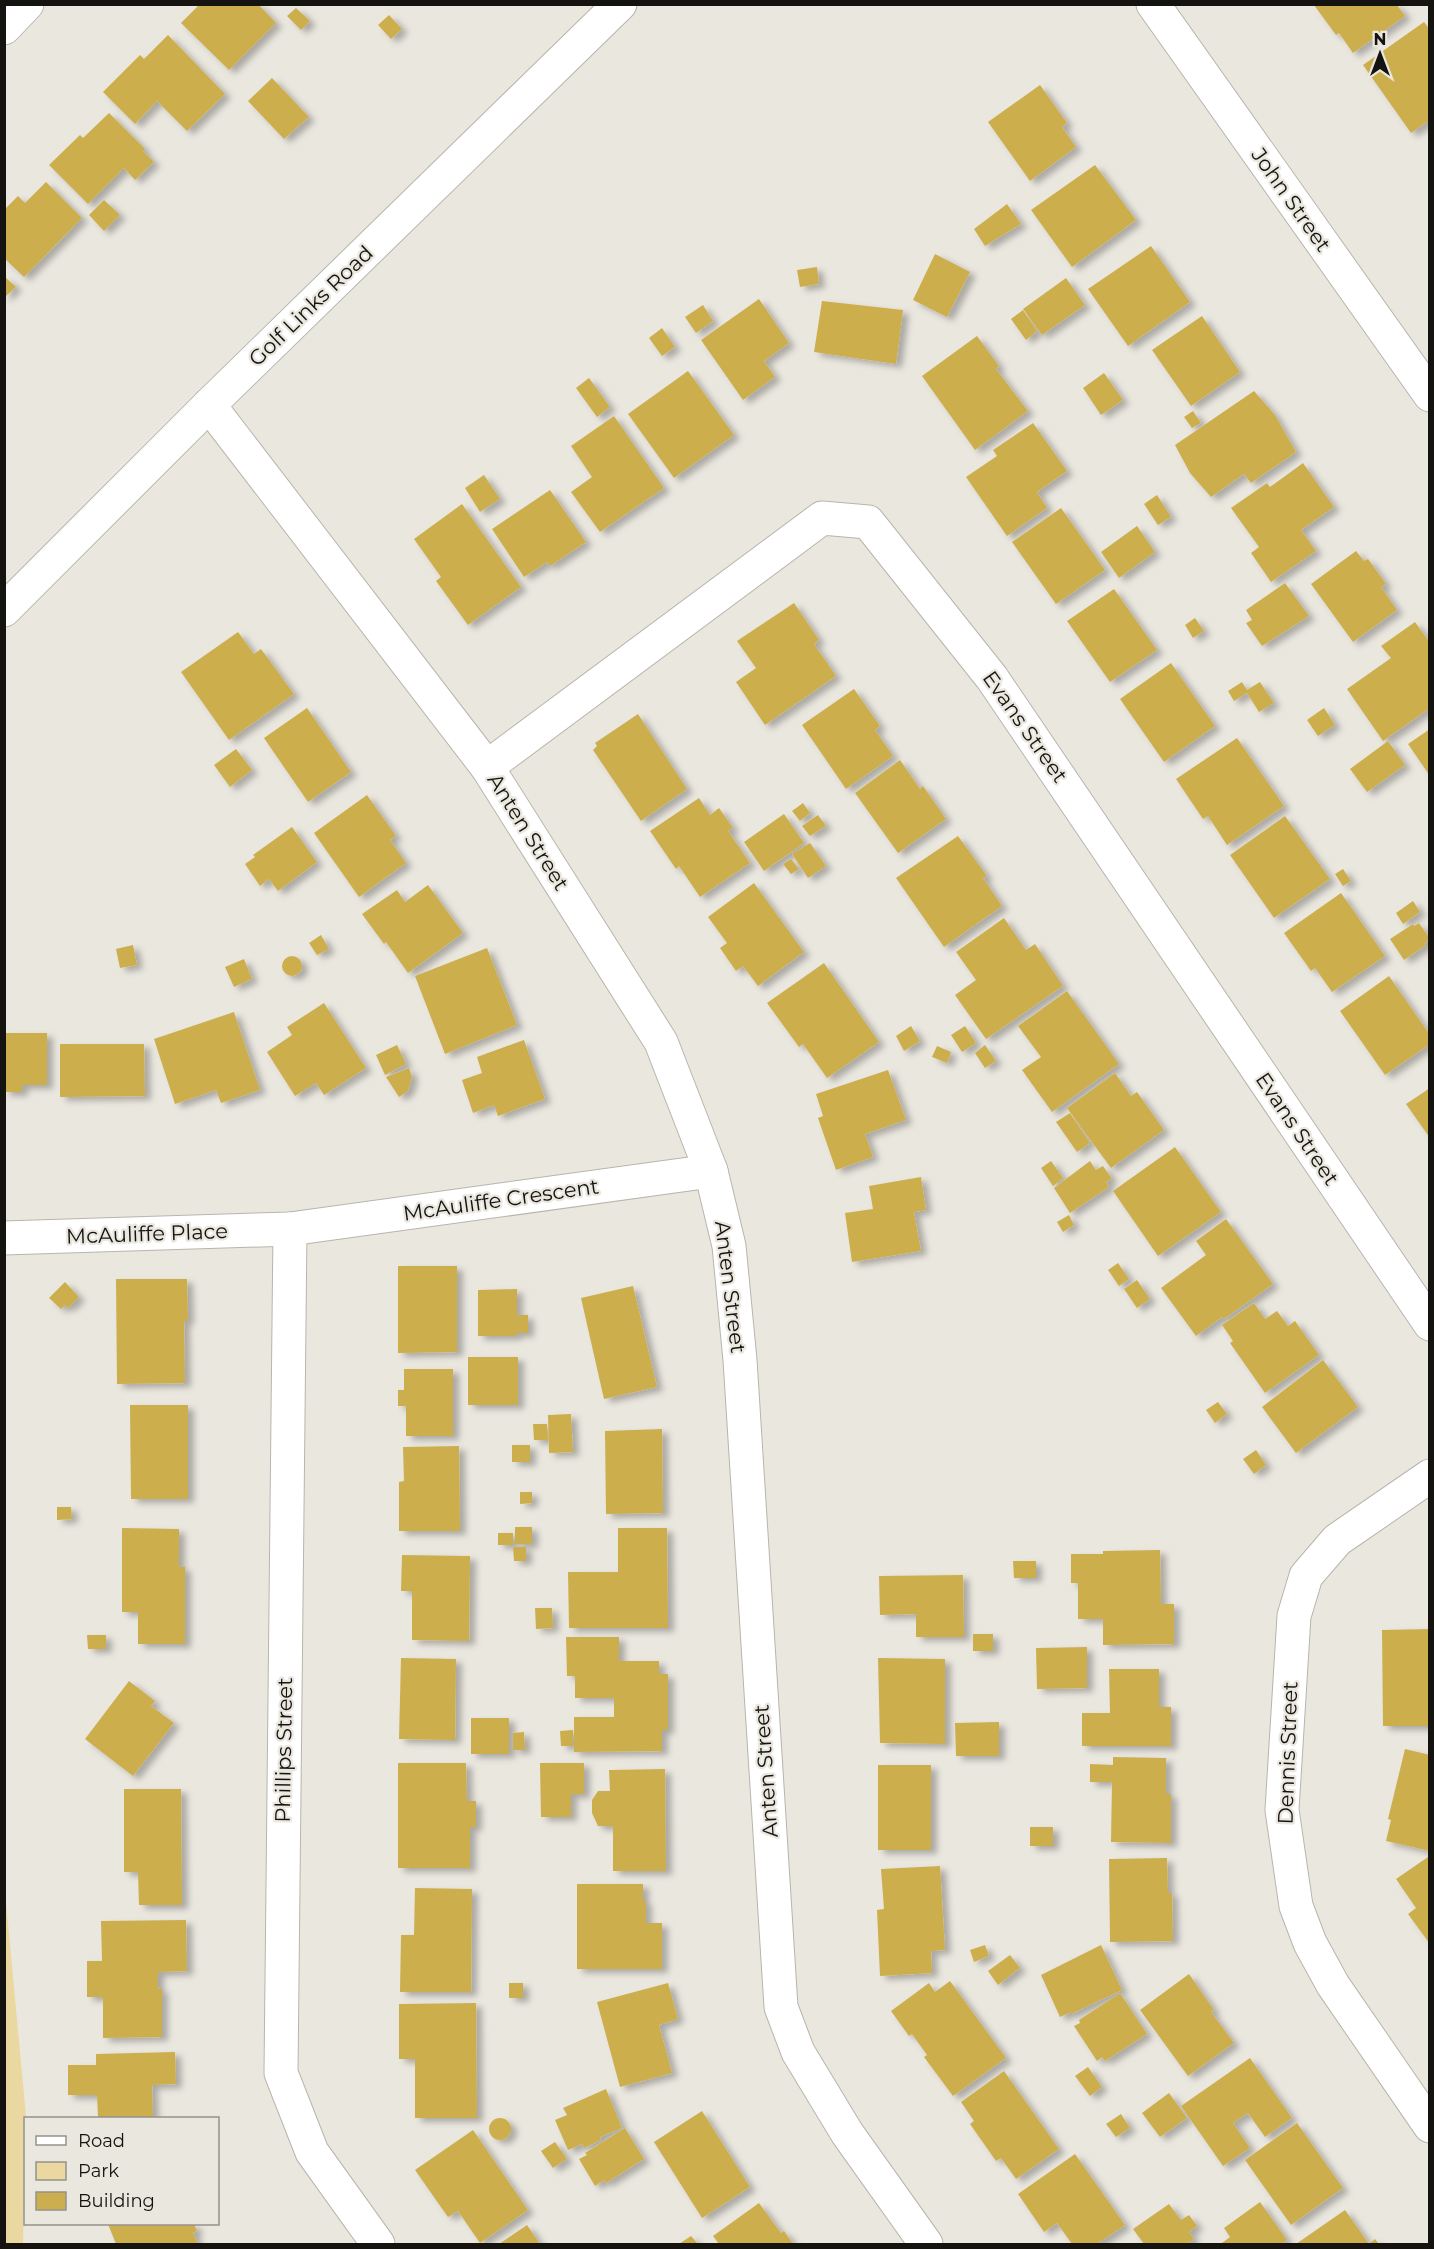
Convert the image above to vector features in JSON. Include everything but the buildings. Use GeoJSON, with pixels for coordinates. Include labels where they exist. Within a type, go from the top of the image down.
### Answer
{"type":"FeatureCollection","features":[{"type":"Feature","properties":{"kind":"street"},"geometry":{"type":"LineString","coordinates":[[4,28],[27,4]]}},
{"type":"Feature","properties":{"kind":"street","name":"Golf Links Road"},"geometry":{"type":"LineString","coordinates":[[4,610],[209,405],[620,4]]}},
{"type":"Feature","properties":{"kind":"street","name":"John Street"},"geometry":{"type":"LineString","coordinates":[[1153,4],[1430,395]]}},
{"type":"Feature","properties":{"kind":"street","name":"Anten Street"},"geometry":{"type":"LineString","coordinates":[[209,405],[488,767],[661,1042],[711,1171],[729,1246],[740,1360],[781,2007],[798,2052],[847,2133],[926,2244]]}},
{"type":"Feature","properties":{"kind":"street","name":"Evans Street"},"geometry":{"type":"LineString","coordinates":[[488,767],[822,518],[868,522],[992,678],[1430,1324]]}},
{"type":"Feature","properties":{"kind":"street","name":"McAuliffe Crescent"},"geometry":{"type":"LineString","coordinates":[[290,1229],[711,1171]]}},
{"type":"Feature","properties":{"kind":"street","name":"McAuliffe Place"},"geometry":{"type":"LineString","coordinates":[[4,1238],[290,1229]]}},
{"type":"Feature","properties":{"kind":"street","name":"Phillips Street"},"geometry":{"type":"LineString","coordinates":[[290,1229],[281,2073],[312,2152],[378,2244]]}},
{"type":"Feature","properties":{"kind":"street","name":"Dennis Street"},"geometry":{"type":"LineString","coordinates":[[1430,1476],[1337,1540],[1306,1576],[1294,1616],[1282,1810],[1296,1906],[1310,1943],[1333,1985],[1430,2126]]}},
{"type":"Feature","properties":{"kind":"green space"},"geometry":{"type":"Polygon","coordinates":[[[5,1891],[26,2116],[24,2117],[23,2244],[5,2244],[5,1891]]]}}]}
